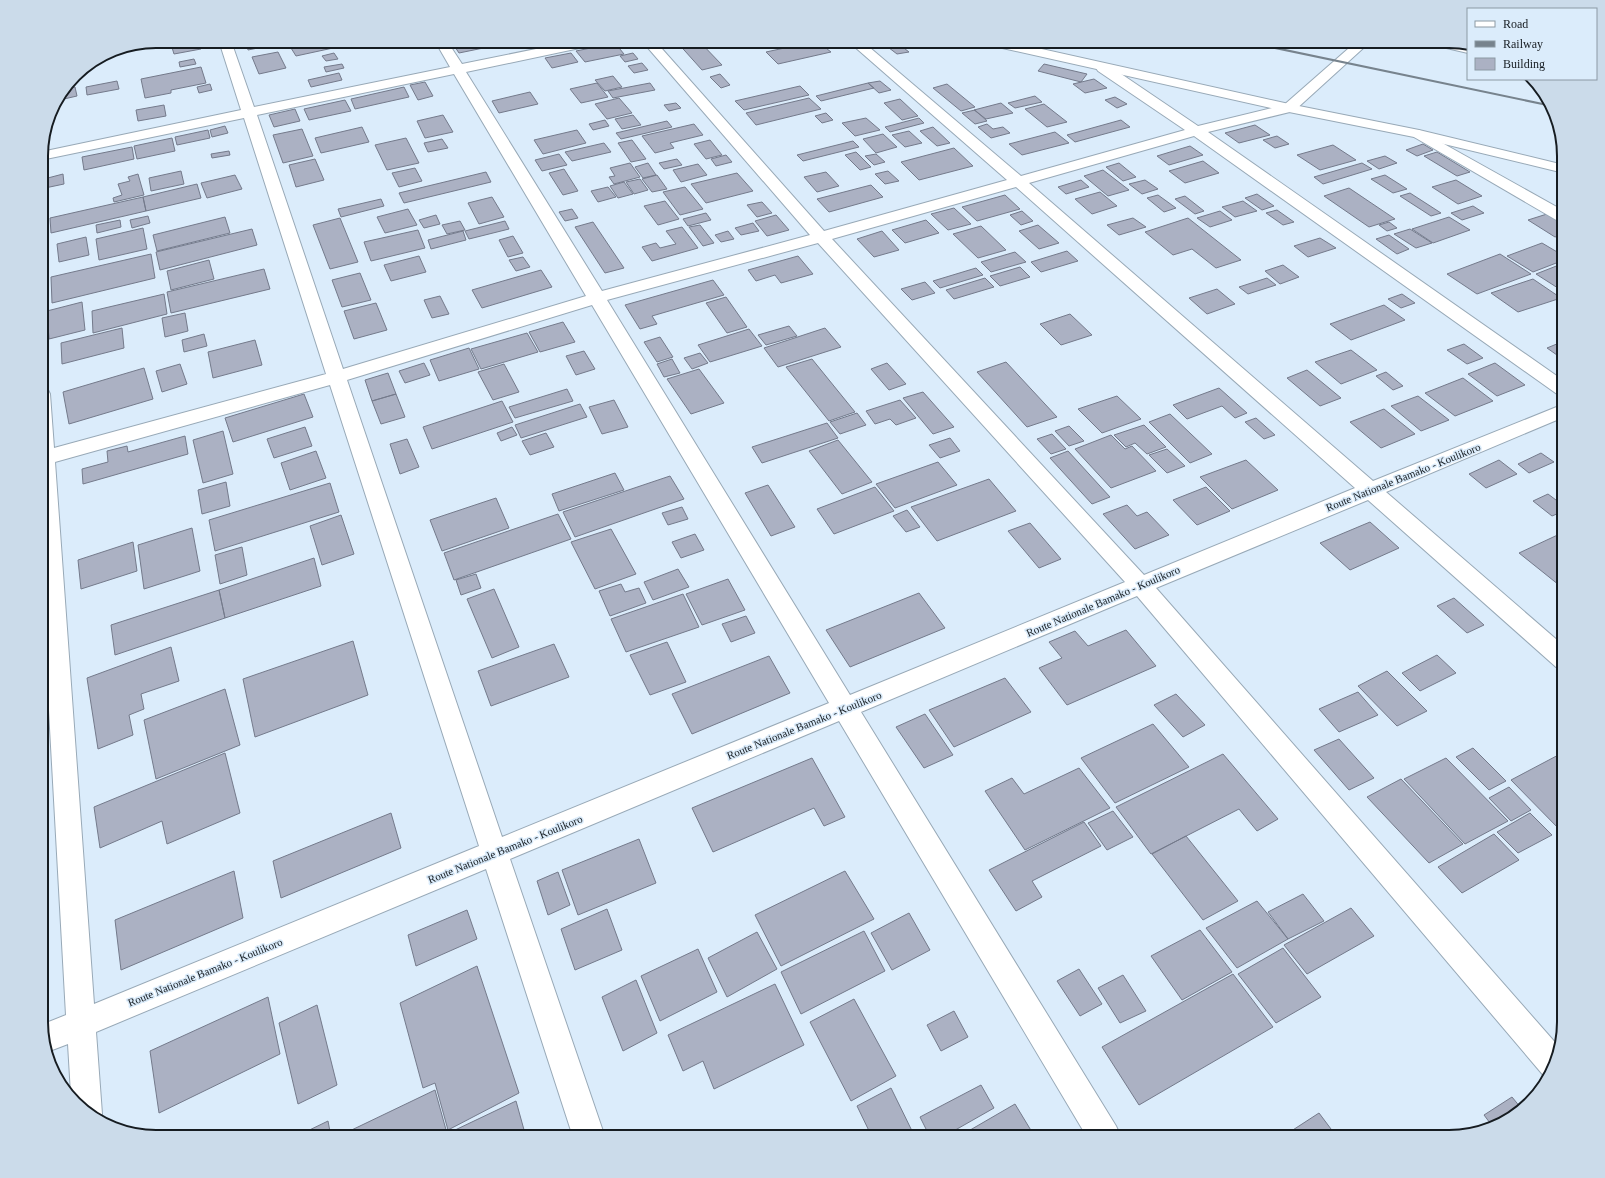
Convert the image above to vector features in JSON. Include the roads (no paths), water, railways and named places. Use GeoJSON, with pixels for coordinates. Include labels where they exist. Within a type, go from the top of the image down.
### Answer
{"type":"FeatureCollection","features":[{"type":"Feature","properties":{"kind":"street"},"geometry":{"type":"LineString","coordinates":[[227,48],[587,1130]]}},
{"type":"Feature","properties":{"kind":"street"},"geometry":{"type":"LineString","coordinates":[[445,48],[1101,1130]]}},
{"type":"Feature","properties":{"kind":"street"},"geometry":{"type":"LineString","coordinates":[[48,155],[560,48]]}},
{"type":"Feature","properties":{"kind":"street"},"geometry":{"type":"LineString","coordinates":[[654,48],[821,237],[1140,586],[1550,1059]]}},
{"type":"Feature","properties":{"kind":"street"},"geometry":{"type":"LineString","coordinates":[[862,48],[1018,180],[1557,654]]}},
{"type":"Feature","properties":{"kind":"street"},"geometry":{"type":"LineString","coordinates":[[1019,48],[1103,68],[1289,108],[1419,134],[1557,167]]}},
{"type":"Feature","properties":{"kind":"street"},"geometry":{"type":"LineString","coordinates":[[48,457],[337,377],[597,298],[821,237],[1018,180],[1196,131],[1289,108],[1356,48]]}},
{"type":"Feature","properties":{"kind":"street"},"geometry":{"type":"LineString","coordinates":[[1103,68],[1196,131],[1557,385]]}},
{"type":"Feature","properties":{"kind":"street"},"geometry":{"type":"LineString","coordinates":[[1419,134],[1557,214]]}},
{"type":"Feature","properties":{"kind":"street","name":"Route Nationale Bamako - Koulikoro"},"geometry":{"type":"LineString","coordinates":[[49,1037],[1557,413]]}},
{"type":"Feature","properties":{"kind":"street"},"geometry":{"type":"LineString","coordinates":[[48,532],[86,1104]]}},
{"type":"Feature","properties":{"kind":"railway"},"geometry":{"type":"LineString","coordinates":[[1275,48],[1544,104]]}}]}
